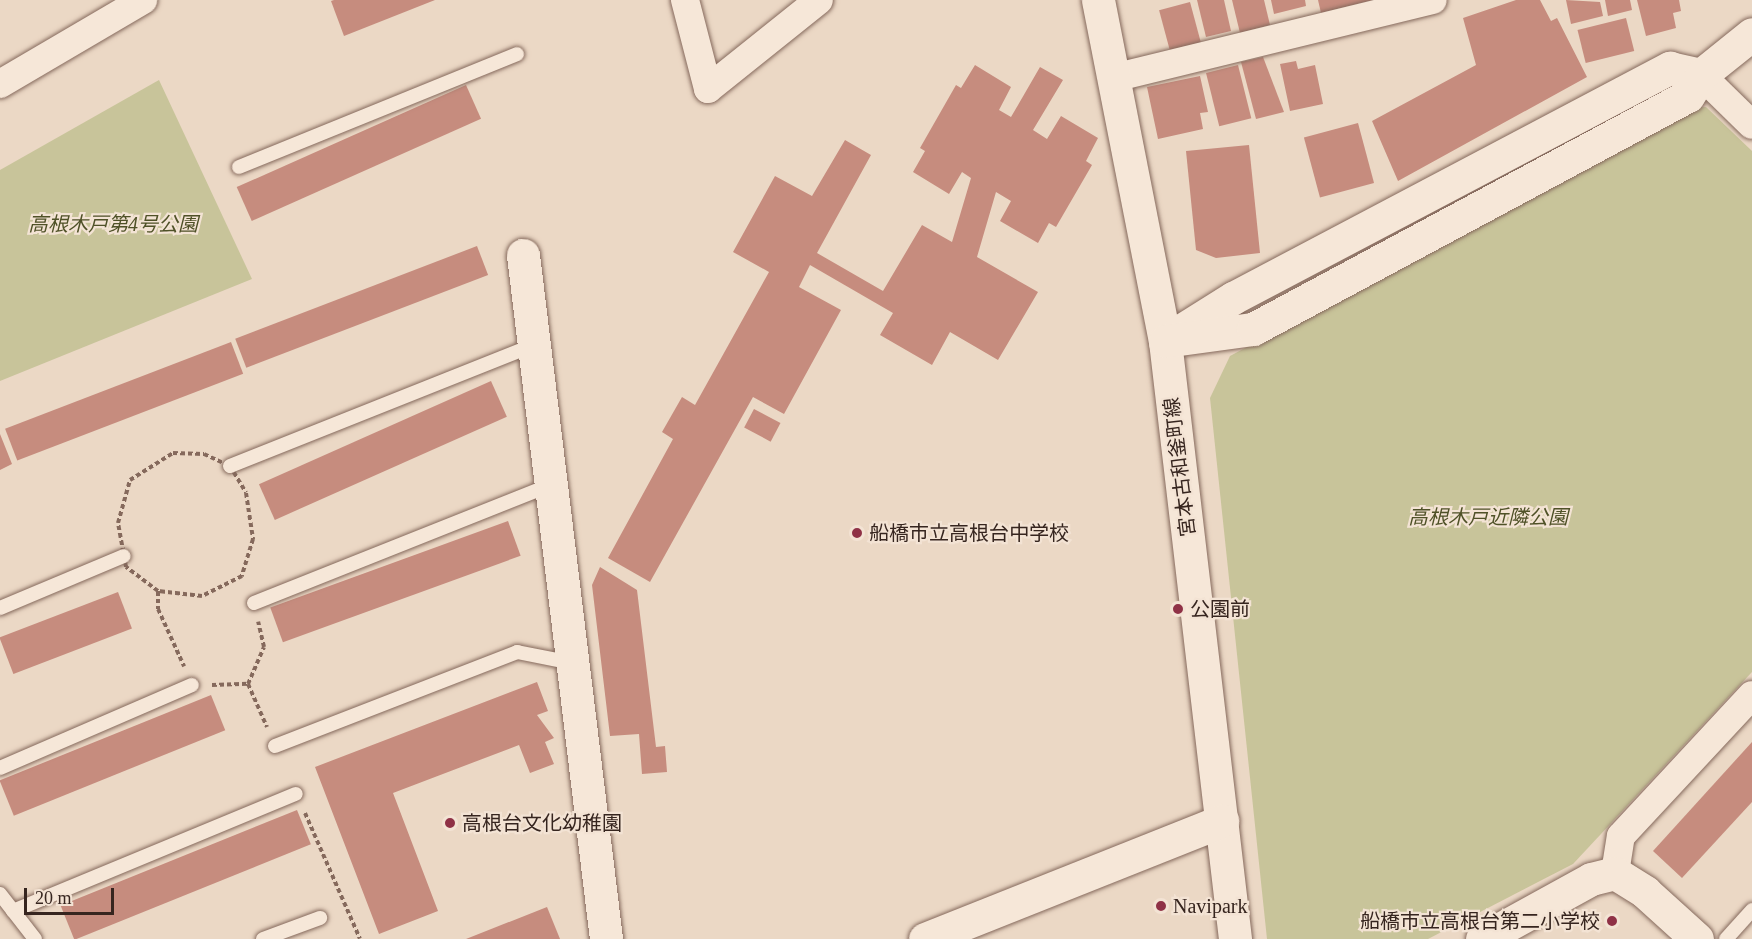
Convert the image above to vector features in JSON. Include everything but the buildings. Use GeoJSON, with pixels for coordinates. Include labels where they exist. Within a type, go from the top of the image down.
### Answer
{"type":"FeatureCollection","features":[{"type":"Feature","properties":{"kind":"street"},"geometry":{"type":"LineString","coordinates":[[685,0],[708,89],[819,0]]}},
{"type":"Feature","properties":{"kind":"street","name":"宮本古和釜町線"},"geometry":{"type":"LineString","coordinates":[[1098,0],[1165,341],[1235,939]]}},
{"type":"Feature","properties":{"kind":"street"},"geometry":{"type":"LineString","coordinates":[[1113,78],[1429,0]]}},
{"type":"Feature","properties":{"kind":"street"},"geometry":{"type":"LineString","coordinates":[[0,84],[130,3]]}},
{"type":"Feature","properties":{"kind":"street"},"geometry":{"type":"LineString","coordinates":[[1165,341],[1253,329],[1688,96],[1701,75],[1752,34]]}},
{"type":"Feature","properties":{"kind":"street"},"geometry":{"type":"LineString","coordinates":[[1701,75],[1752,125]]}},
{"type":"Feature","properties":{"kind":"street"},"geometry":{"type":"LineString","coordinates":[[523,255],[606,939]]}},
{"type":"Feature","properties":{"kind":"street"},"geometry":{"type":"LineString","coordinates":[[1615,873],[1621,836],[1752,695]]}},
{"type":"Feature","properties":{"kind":"street"},"geometry":{"type":"LineString","coordinates":[[925,939],[1222,821]]}},
{"type":"Feature","properties":{"kind":"street"},"geometry":{"type":"LineString","coordinates":[[1482,939],[1591,879],[1615,873],[1633,882],[1697,939]]}},
{"type":"Feature","properties":{"kind":"lane"},"geometry":{"type":"LineString","coordinates":[[239,167],[517,54]]}},
{"type":"Feature","properties":{"kind":"lane"},"geometry":{"type":"LineString","coordinates":[[230,466],[534,345]]}},
{"type":"Feature","properties":{"kind":"lane"},"geometry":{"type":"LineString","coordinates":[[254,603],[551,485]]}},
{"type":"Feature","properties":{"kind":"lane"},"geometry":{"type":"LineString","coordinates":[[0,608],[124,556]]}},
{"type":"Feature","properties":{"kind":"lane"},"geometry":{"type":"LineString","coordinates":[[275,746],[517,652],[573,663]]}},
{"type":"Feature","properties":{"kind":"lane"},"geometry":{"type":"LineString","coordinates":[[0,768],[192,685]]}},
{"type":"Feature","properties":{"kind":"lane"},"geometry":{"type":"LineString","coordinates":[[13,910],[296,794]]}},
{"type":"Feature","properties":{"kind":"lane"},"geometry":{"type":"LineString","coordinates":[[0,894],[35,939]]}},
{"type":"Feature","properties":{"kind":"lane"},"geometry":{"type":"LineString","coordinates":[[1726,939],[1752,910]]}},
{"type":"Feature","properties":{"kind":"lane"},"geometry":{"type":"LineString","coordinates":[[263,939],[320,918]]}},
{"type":"Feature","properties":{"kind":"path"},"geometry":{"type":"LineString","coordinates":[[242,576],[202,596],[158,591],[126,567],[118,523],[130,480],[173,453],[204,454],[230,466],[246,493],[254,538],[242,576],[254,603],[264,647],[248,684]]}},
{"type":"Feature","properties":{"kind":"green space","name":"高根木戸第4号公園"},"geometry":{"type":"Polygon","coordinates":[[[159,80],[252,279],[0,381],[0,170],[159,80]]]}},
{"type":"Feature","properties":{"kind":"green space","name":"高根木戸近隣公園"},"geometry":{"type":"Polygon","coordinates":[[[1706,107],[1752,151],[1752,672],[1573,864],[1428,939],[1267,939],[1210,398],[1230,356],[1692,108],[1706,107]]]}},
{"type":"Feature","properties":{"kind":"place","name":"船橋市立高根台中学校"},"geometry":{"type":"Point","coordinates":[857,533]}},
{"type":"Feature","properties":{"kind":"place","name":"公園前"},"geometry":{"type":"Point","coordinates":[1178,609]}},
{"type":"Feature","properties":{"kind":"place","name":"高根台文化幼稚園"},"geometry":{"type":"Point","coordinates":[450,823]}},
{"type":"Feature","properties":{"kind":"place","name":"Navipark"},"geometry":{"type":"Point","coordinates":[1161,906]}},
{"type":"Feature","properties":{"kind":"place","name":"船橋市立高根台第二小学校"},"geometry":{"type":"Point","coordinates":[1612,921]}}]}
